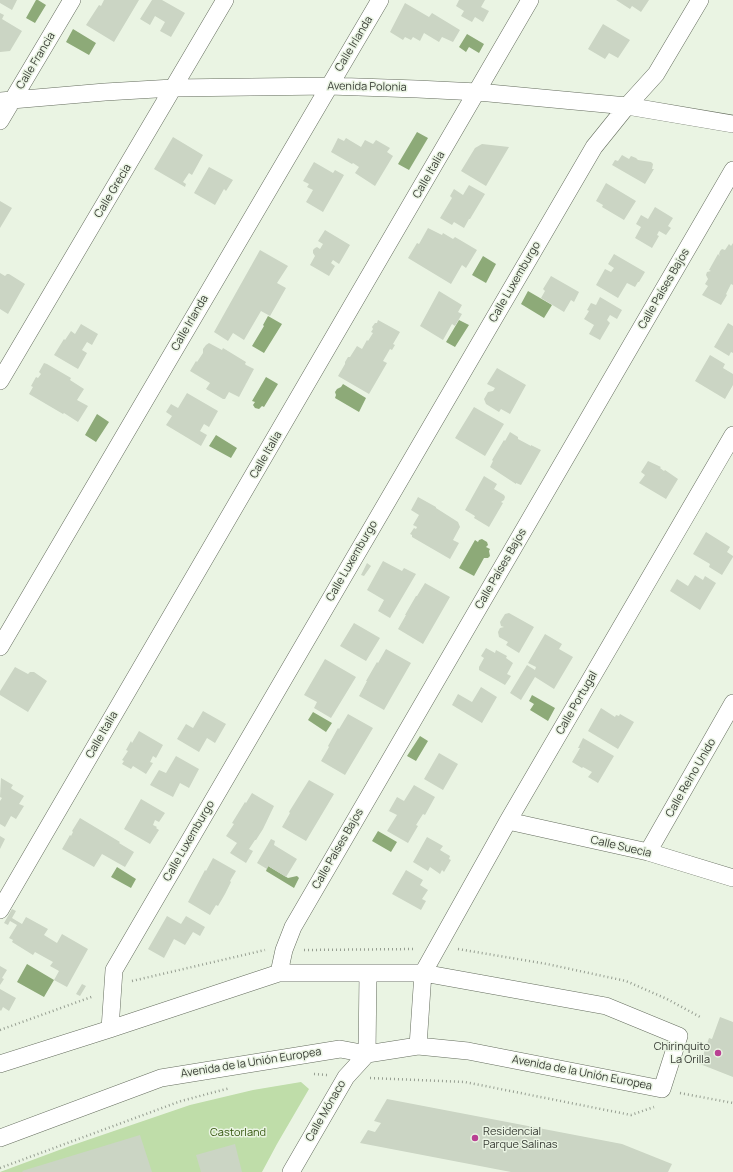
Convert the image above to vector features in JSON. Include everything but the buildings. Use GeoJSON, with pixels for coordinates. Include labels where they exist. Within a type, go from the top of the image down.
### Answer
{"type":"FeatureCollection","features":[{"type":"Feature","properties":{"kind":"street","name":"Calle Francia"},"geometry":{"type":"LineString","coordinates":[[0,121],[6,100],[72,0]]}},
{"type":"Feature","properties":{"kind":"street","name":"Calle Grecia"},"geometry":{"type":"LineString","coordinates":[[0,381],[225,0]]}},
{"type":"Feature","properties":{"kind":"street","name":"Calle Irlanda"},"geometry":{"type":"LineString","coordinates":[[0,647],[380,0]]}},
{"type":"Feature","properties":{"kind":"street","name":"Calle Italia"},"geometry":{"type":"LineString","coordinates":[[0,910],[478,92],[530,0]]}},
{"type":"Feature","properties":{"kind":"street","name":"Calle Luxemburgo"},"geometry":{"type":"LineString","coordinates":[[110,1029],[114,970],[130,942],[594,147],[627,106],[656,74],[700,0]]}},
{"type":"Feature","properties":{"kind":"street","name":"Avenida Polonia"},"geometry":{"type":"LineString","coordinates":[[6,100],[173,88],[329,86],[478,92],[627,106],[733,124]]}},
{"type":"Feature","properties":{"kind":"street","name":"Calle Países Bajos"},"geometry":{"type":"LineString","coordinates":[[279,973],[284,950],[293,927],[733,170]]}},
{"type":"Feature","properties":{"kind":"street","name":"Calle Portugal"},"geometry":{"type":"LineString","coordinates":[[422,973],[733,435]]}},
{"type":"Feature","properties":{"kind":"street","name":"Calle Reino Unido"},"geometry":{"type":"LineString","coordinates":[[648,852],[733,703]]}},
{"type":"Feature","properties":{"kind":"street","name":"Calle Suecia"},"geometry":{"type":"LineString","coordinates":[[508,822],[648,852],[733,878]]}},
{"type":"Feature","properties":{"kind":"street","name":"Avenida de la Unión Europea"},"geometry":{"type":"LineString","coordinates":[[0,1064],[279,973],[422,973],[606,1006],[679,1036],[662,1089],[468,1051],[418,1046],[367,1054],[340,1049],[161,1078],[0,1138]]}},
{"type":"Feature","properties":{"kind":"street"},"geometry":{"type":"LineString","coordinates":[[367,1054],[368,973]]}},
{"type":"Feature","properties":{"kind":"street"},"geometry":{"type":"LineString","coordinates":[[418,1046],[422,973]]}},
{"type":"Feature","properties":{"kind":"street","name":"Calle Mónaco"},"geometry":{"type":"LineString","coordinates":[[291,1172],[346,1077],[367,1054]]}},
{"type":"Feature","properties":{"kind":"path"},"geometry":{"type":"LineString","coordinates":[[0,1030],[136,980],[265,950],[451,948],[547,964],[626,981],[667,999],[702,1018]]}},
{"type":"Feature","properties":{"kind":"path"},"geometry":{"type":"LineString","coordinates":[[662,1089],[733,1103]]}},
{"type":"Feature","properties":{"kind":"green space","name":"Castorland"},"geometry":{"type":"Polygon","coordinates":[[[301,1082],[309,1089],[262,1172],[0,1172],[70,1146],[190,1105],[253,1090],[301,1082]]]}},
{"type":"Feature","properties":{"kind":"shaded area"},"geometry":{"type":"Polygon","coordinates":[[[36,0],[46,5],[35,23],[26,18],[36,0]]]}},
{"type":"Feature","properties":{"kind":"shaded area"},"geometry":{"type":"Polygon","coordinates":[[[73,29],[96,43],[89,55],[66,42],[73,29]]]}},
{"type":"Feature","properties":{"kind":"shaded area"},"geometry":{"type":"Polygon","coordinates":[[[467,34],[484,44],[479,53],[469,47],[466,52],[459,47],[467,34]]]}},
{"type":"Feature","properties":{"kind":"shaded area"},"geometry":{"type":"Polygon","coordinates":[[[417,132],[428,138],[409,170],[398,164],[417,132]]]}},
{"type":"Feature","properties":{"kind":"shaded area"},"geometry":{"type":"Polygon","coordinates":[[[483,256],[496,264],[486,283],[472,275],[483,256]]]}},
{"type":"Feature","properties":{"kind":"shaded area"},"geometry":{"type":"Polygon","coordinates":[[[528,291],[552,305],[544,318],[521,304],[528,291]]]}},
{"type":"Feature","properties":{"kind":"shaded area"},"geometry":{"type":"Polygon","coordinates":[[[268,316],[282,324],[264,353],[252,346],[268,316]]]}},
{"type":"Feature","properties":{"kind":"shaded area"},"geometry":{"type":"Polygon","coordinates":[[[459,320],[469,325],[455,347],[446,342],[459,320]]]}},
{"type":"Feature","properties":{"kind":"shaded area"},"geometry":{"type":"Polygon","coordinates":[[[266,377],[278,384],[264,407],[262,406],[259,409],[255,408],[253,405],[255,402],[252,401],[266,377]]]}},
{"type":"Feature","properties":{"kind":"shaded area"},"geometry":{"type":"Polygon","coordinates":[[[343,384],[366,398],[359,412],[335,398],[335,392],[343,384]]]}},
{"type":"Feature","properties":{"kind":"shaded area"},"geometry":{"type":"Polygon","coordinates":[[[97,414],[109,422],[96,442],[85,435],[97,414]]]}},
{"type":"Feature","properties":{"kind":"shaded area"},"geometry":{"type":"Polygon","coordinates":[[[216,435],[237,448],[231,458],[209,446],[216,435]]]}},
{"type":"Feature","properties":{"kind":"shaded area"},"geometry":{"type":"Polygon","coordinates":[[[482,539],[487,542],[488,545],[486,547],[490,549],[490,556],[488,558],[484,558],[474,576],[459,568],[475,540],[478,542],[482,539]]]}},
{"type":"Feature","properties":{"kind":"shaded area"},"geometry":{"type":"Polygon","coordinates":[[[532,695],[555,708],[548,721],[530,710],[534,704],[529,701],[532,695]]]}},
{"type":"Feature","properties":{"kind":"shaded area"},"geometry":{"type":"Polygon","coordinates":[[[313,712],[332,723],[326,732],[308,720],[313,712]]]}},
{"type":"Feature","properties":{"kind":"shaded area"},"geometry":{"type":"Polygon","coordinates":[[[420,736],[428,741],[416,761],[407,756],[420,736]]]}},
{"type":"Feature","properties":{"kind":"shaded area"},"geometry":{"type":"Polygon","coordinates":[[[378,831],[397,842],[391,852],[372,841],[378,831]]]}},
{"type":"Feature","properties":{"kind":"shaded area"},"geometry":{"type":"Polygon","coordinates":[[[268,866],[288,878],[297,876],[299,878],[294,888],[266,871],[268,866]]]}},
{"type":"Feature","properties":{"kind":"shaded area"},"geometry":{"type":"Polygon","coordinates":[[[117,867],[136,879],[131,888],[111,877],[117,867]]]}},
{"type":"Feature","properties":{"kind":"shaded area"},"geometry":{"type":"Polygon","coordinates":[[[27,964],[54,980],[44,997],[17,982],[27,964]]]}},
{"type":"Feature","properties":{"kind":"place","name":"Chirinquito La Orilla"},"geometry":{"type":"Point","coordinates":[718,1053]}},
{"type":"Feature","properties":{"kind":"place","name":"Residencial Parque Salinas"},"geometry":{"type":"Point","coordinates":[475,1138]}}]}
